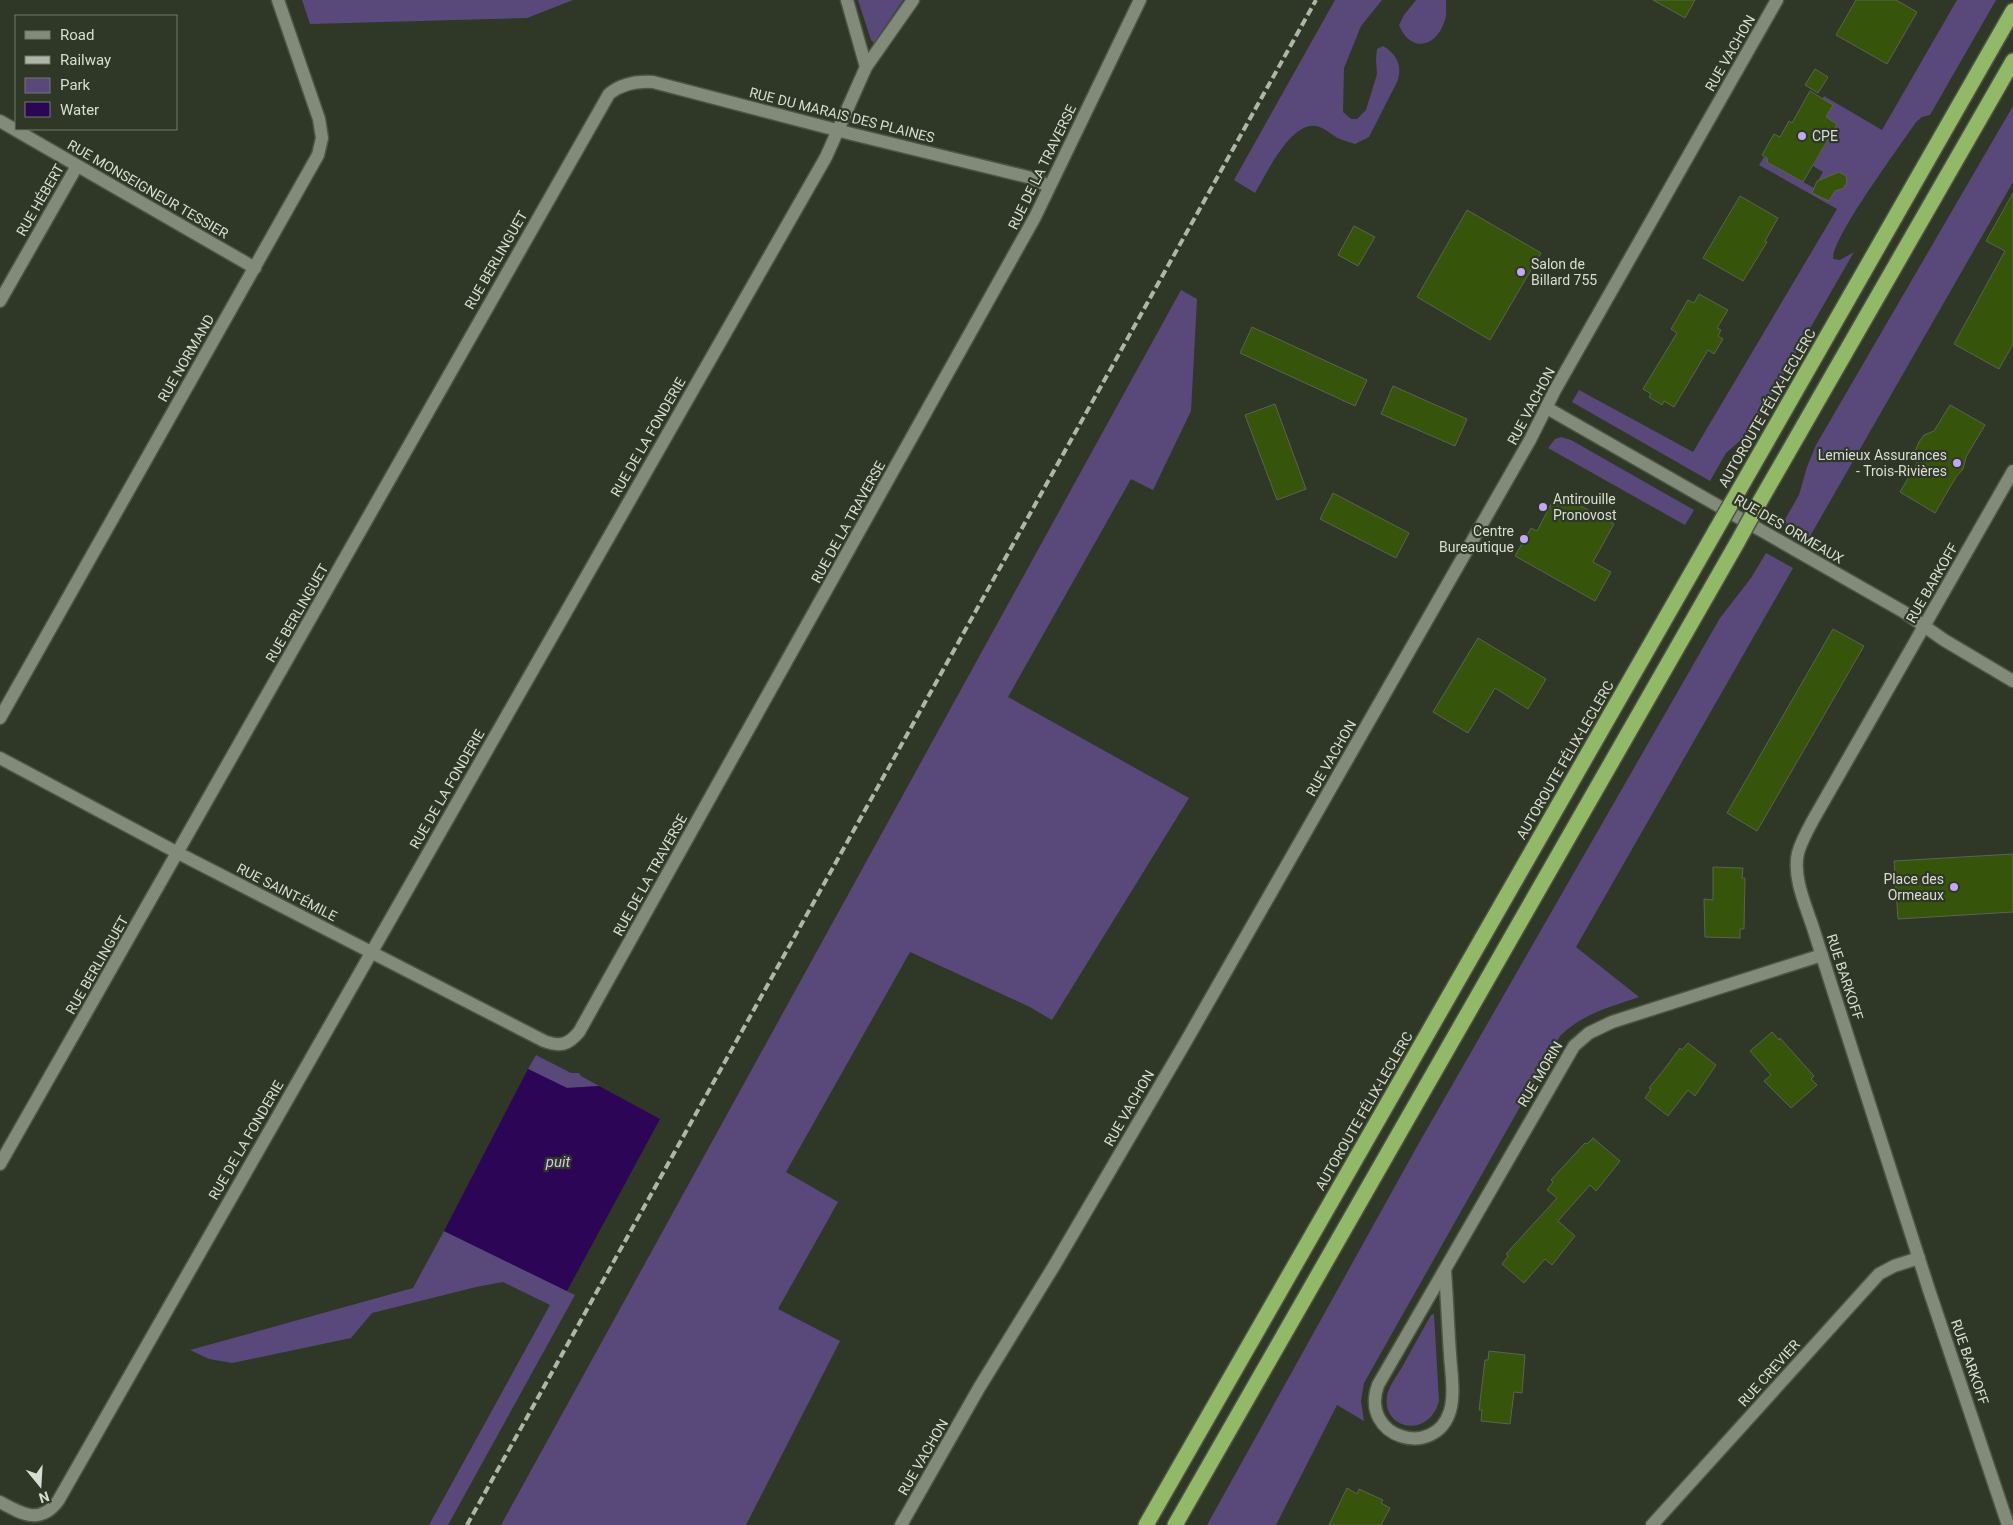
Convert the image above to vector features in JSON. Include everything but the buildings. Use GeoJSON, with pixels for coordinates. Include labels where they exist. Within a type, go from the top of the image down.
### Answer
{"type":"FeatureCollection","features":[{"type":"Feature","properties":{"kind":"highway","name":"AUTOROUTE FÉLIX-LECLERC"},"geometry":{"type":"LineString","coordinates":[[1146,1525],[2013,11]]}},
{"type":"Feature","properties":{"kind":"highway"},"geometry":{"type":"LineString","coordinates":[[1176,1525],[2013,62]]}},
{"type":"Feature","properties":{"kind":"street","name":"RUE NORMAND"},"geometry":{"type":"LineString","coordinates":[[0,718],[312,169],[318,155],[322,138],[319,119],[278,0]]}},
{"type":"Feature","properties":{"kind":"street"},"geometry":{"type":"LineString","coordinates":[[847,0],[866,67]]}},
{"type":"Feature","properties":{"kind":"street","name":"RUE DE LA FONDERIE"},"geometry":{"type":"LineString","coordinates":[[0,1502],[24,1514],[41,1516],[50,1511],[58,1500],[816,174],[839,130],[866,67],[913,0]]}},
{"type":"Feature","properties":{"kind":"street","name":"RUE DE LA TRAVERSE"},"geometry":{"type":"LineString","coordinates":[[563,1045],[568,1043],[579,1032],[1035,217],[1140,0]]}},
{"type":"Feature","properties":{"kind":"street","name":"RUE VACHON"},"geometry":{"type":"LineString","coordinates":[[902,1525],[979,1388],[1059,1258],[1190,1034],[1526,449],[1583,340],[1778,0]]}},
{"type":"Feature","properties":{"kind":"street","name":"RUE DU MARAIS DES PLAINES"},"geometry":{"type":"LineString","coordinates":[[627,84],[653,82],[1028,177],[1049,186]]}},
{"type":"Feature","properties":{"kind":"street","name":"RUE BERLINGUET"},"geometry":{"type":"LineString","coordinates":[[0,1164],[606,98],[614,90],[627,84]]}},
{"type":"Feature","properties":{"kind":"street","name":"RUE MONSEIGNEUR TESSIER"},"geometry":{"type":"LineString","coordinates":[[0,121],[15,130]]}},
{"type":"Feature","properties":{"kind":"street","name":"RUE MONSEIGNEUR TESSIER"},"geometry":{"type":"LineString","coordinates":[[15,130],[255,268]]}},
{"type":"Feature","properties":{"kind":"street","name":"RUE HÉBERT"},"geometry":{"type":"LineString","coordinates":[[0,301],[77,166]]}},
{"type":"Feature","properties":{"kind":"street","name":"RUE DES ORMEAUX"},"geometry":{"type":"LineString","coordinates":[[1547,408],[1904,612],[1972,658],[2013,681]]}},
{"type":"Feature","properties":{"kind":"street","name":"RUE BARKOFF"},"geometry":{"type":"LineString","coordinates":[[2008,1525],[1919,1258],[1822,955],[1798,873],[1799,850],[1817,812],[2013,471]]}},
{"type":"Feature","properties":{"kind":"street","name":"RUE SAINT-ÉMILE"},"geometry":{"type":"LineString","coordinates":[[0,758],[178,853],[544,1041],[563,1045]]}},
{"type":"Feature","properties":{"kind":"street","name":"RUE MORIN"},"geometry":{"type":"LineString","coordinates":[[1445,1270],[1452,1378],[1452,1398],[1449,1412],[1440,1428],[1428,1435],[1415,1438],[1397,1435],[1386,1429],[1378,1420],[1374,1402],[1376,1391],[1387,1368],[1574,1046],[1595,1029],[1612,1022],[1822,955]]}},
{"type":"Feature","properties":{"kind":"street","name":"RUE CREVIER"},"geometry":{"type":"LineString","coordinates":[[1652,1525],[1879,1274],[1894,1266],[1919,1258]]}},
{"type":"Feature","properties":{"kind":"green space"},"geometry":{"type":"Polygon","coordinates":[[[302,0],[573,0],[527,18],[310,24],[302,0]]]}},
{"type":"Feature","properties":{"kind":"green space"},"geometry":{"type":"Polygon","coordinates":[[[858,0],[903,0],[874,43],[871,40],[858,0]]]}},
{"type":"Feature","properties":{"kind":"green space"},"geometry":{"type":"Polygon","coordinates":[[[1335,0],[1382,0],[1361,26],[1344,68],[1343,112],[1351,119],[1357,119],[1366,110],[1377,74],[1377,49],[1383,46],[1398,61],[1399,76],[1397,82],[1369,137],[1355,144],[1340,139],[1320,127],[1306,127],[1297,132],[1280,151],[1255,193],[1234,180],[1335,0]]]}},
{"type":"Feature","properties":{"kind":"green space"},"geometry":{"type":"Polygon","coordinates":[[[1416,0],[1446,0],[1446,18],[1441,29],[1436,36],[1424,44],[1410,40],[1399,25],[1416,0]]]}},
{"type":"Feature","properties":{"kind":"green space"},"geometry":{"type":"Polygon","coordinates":[[[1957,0],[1996,0],[1930,115],[1922,117],[1916,122],[1843,232],[1833,259],[1840,260],[1854,252],[1751,431],[1726,453],[1710,481],[1572,402],[1579,390],[1693,452],[1837,209],[1759,165],[1764,157],[1768,159],[1767,162],[1814,188],[1823,172],[1813,166],[1837,124],[1816,112],[1824,96],[1882,130],[1957,0]]]}},
{"type":"Feature","properties":{"kind":"green space"},"geometry":{"type":"Polygon","coordinates":[[[2013,106],[2013,182],[1809,538],[1783,523],[1799,495],[1816,445],[2013,106]]]}},
{"type":"Feature","properties":{"kind":"green space"},"geometry":{"type":"Polygon","coordinates":[[[1181,290],[1197,299],[1191,411],[1153,490],[1131,479],[1008,697],[1189,798],[1052,1020],[1030,1007],[910,952],[786,1172],[838,1202],[778,1309],[840,1341],[746,1525],[501,1525],[1181,290]]]}},
{"type":"Feature","properties":{"kind":"green space"},"geometry":{"type":"Polygon","coordinates":[[[1561,437],[1571,440],[1694,510],[1685,525],[1548,448],[1555,439],[1561,437]]]}},
{"type":"Feature","properties":{"kind":"green space"},"geometry":{"type":"Polygon","coordinates":[[[1766,553],[1793,568],[1576,947],[1639,997],[1587,1017],[1560,1036],[1364,1383],[1361,1401],[1364,1421],[1337,1405],[1276,1525],[1207,1525],[1419,1143],[1720,618],[1751,578],[1766,553]]]}},
{"type":"Feature","properties":{"kind":"green space"},"geometry":{"type":"Polygon","coordinates":[[[536,1055],[571,1073],[579,1073],[599,1086],[567,1088],[528,1069],[536,1055]]]}},
{"type":"Feature","properties":{"kind":"green space"},"geometry":{"type":"Polygon","coordinates":[[[444,1231],[575,1295],[448,1525],[429,1525],[550,1305],[503,1282],[372,1313],[351,1338],[232,1363],[209,1359],[190,1350],[413,1288],[444,1231]]]}},
{"type":"Feature","properties":{"kind":"green space"},"geometry":{"type":"Polygon","coordinates":[[[1434,1314],[1439,1401],[1434,1413],[1426,1421],[1417,1425],[1407,1426],[1399,1423],[1392,1416],[1387,1408],[1387,1396],[1391,1385],[1431,1315],[1434,1314]]]}},
{"type":"Feature","properties":{"kind":"water","name":"puit"},"geometry":{"type":"Polygon","coordinates":[[[528,1069],[567,1088],[599,1086],[660,1119],[567,1291],[444,1231],[528,1069]]]}},
{"type":"Feature","properties":{"kind":"railway"},"geometry":{"type":"LineString","coordinates":[[467,1525],[1316,0]]}},
{"type":"Feature","properties":{"kind":"place","name":"CPE"},"geometry":{"type":"Point","coordinates":[1802,136]}},
{"type":"Feature","properties":{"kind":"place","name":"Salon de Billard 755"},"geometry":{"type":"Point","coordinates":[1521,272]}},
{"type":"Feature","properties":{"kind":"place","name":"Lemieux Assurances - Trois-Rivières"},"geometry":{"type":"Point","coordinates":[1957,463]}},
{"type":"Feature","properties":{"kind":"place","name":"Antirouille Pronovost"},"geometry":{"type":"Point","coordinates":[1543,507]}},
{"type":"Feature","properties":{"kind":"place","name":"Centre Bureautique"},"geometry":{"type":"Point","coordinates":[1524,539]}},
{"type":"Feature","properties":{"kind":"place","name":"Place des Ormeaux"},"geometry":{"type":"Point","coordinates":[1954,887]}}]}
